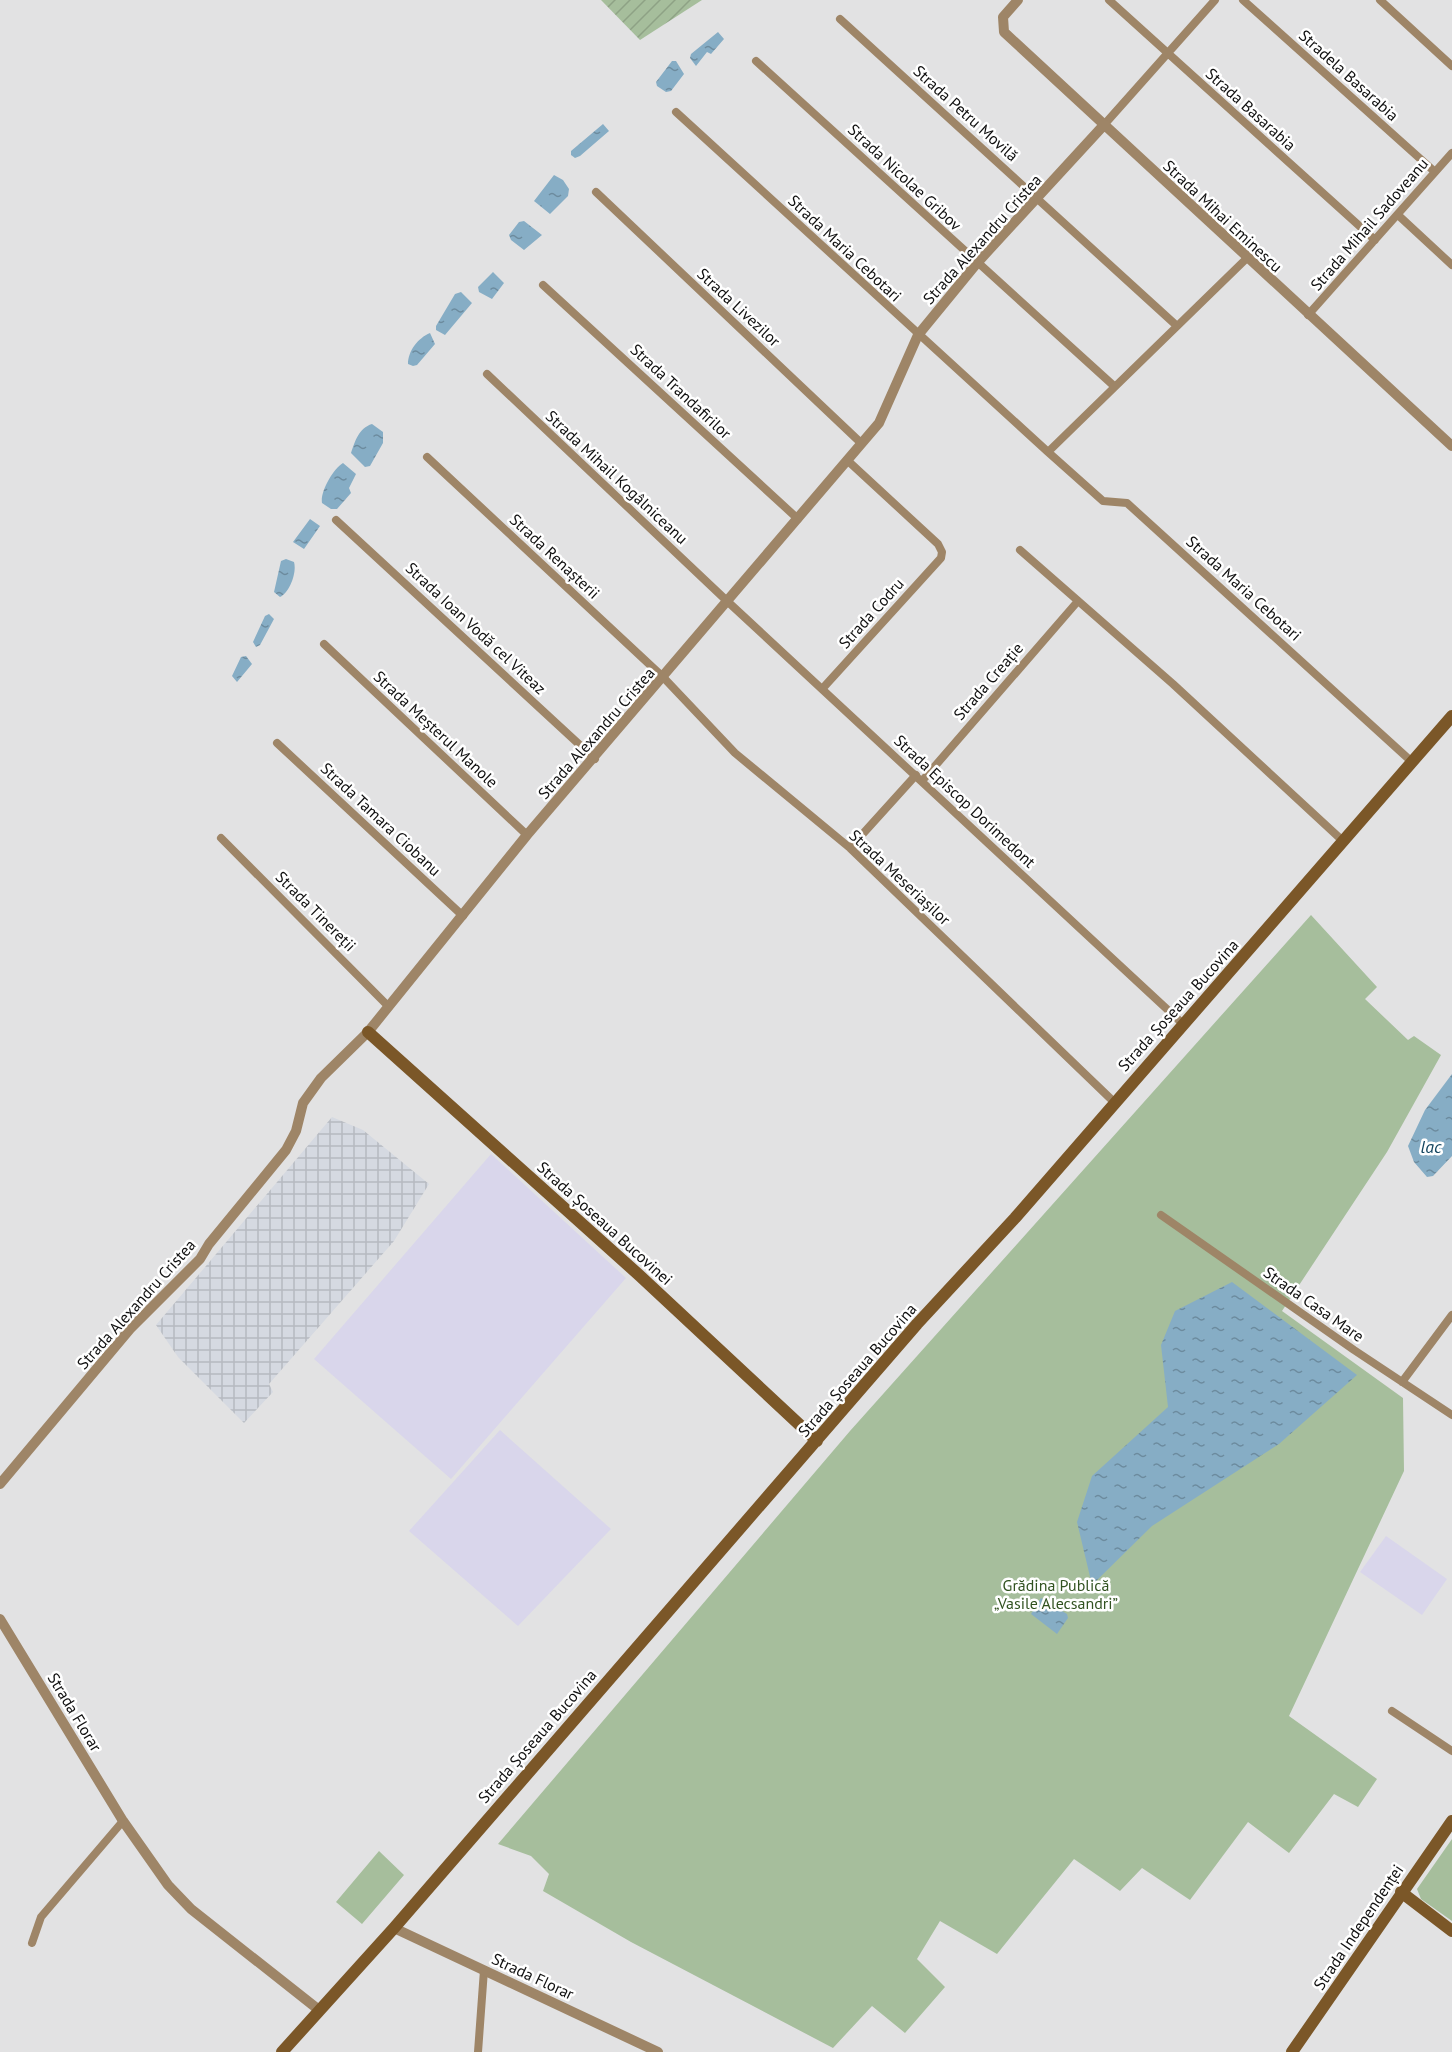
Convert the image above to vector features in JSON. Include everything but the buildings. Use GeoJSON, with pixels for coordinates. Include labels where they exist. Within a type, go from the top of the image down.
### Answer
{"type":"FeatureCollection","features":[{"type":"Feature","properties":{"kind":"main road","name":"Strada Șoseaua Bucovina"},"geometry":{"type":"LineString","coordinates":[[288,2050],[319,2010],[394,1928],[1452,716]]}},
{"type":"Feature","properties":{"kind":"main road","name":"Strada Șoseaua Bucovinei"},"geometry":{"type":"LineString","coordinates":[[368,1032],[639,1275],[817,1441]]}},
{"type":"Feature","properties":{"kind":"main road","name":"Strada Independenței"},"geometry":{"type":"LineString","coordinates":[[1292,2052],[1452,1821]]}},
{"type":"Feature","properties":{"kind":"main road"},"geometry":{"type":"LineString","coordinates":[[1401,1892],[1452,1931]]}},
{"type":"Feature","properties":{"kind":"street","name":"Strada Mihai Eminescu"},"geometry":{"type":"LineString","coordinates":[[1018,0],[1003,17],[1004,32],[1246,259],[1452,446]]}},
{"type":"Feature","properties":{"kind":"street","name":"Strada Basarabia"},"geometry":{"type":"LineString","coordinates":[[1109,0],[1375,240]]}},
{"type":"Feature","properties":{"kind":"street","name":"Strada Alexandru Cristea"},"geometry":{"type":"LineString","coordinates":[[0,1484],[130,1329],[200,1259],[209,1244],[286,1150],[296,1131],[303,1103],[315,1086],[368,1032],[527,835],[595,759],[879,423],[918,335],[976,263],[1038,198],[1215,0]]}},
{"type":"Feature","properties":{"kind":"street","name":"Stradela Basarabia"},"geometry":{"type":"LineString","coordinates":[[1244,0],[1435,172]]}},
{"type":"Feature","properties":{"kind":"street"},"geometry":{"type":"LineString","coordinates":[[1380,0],[1452,66]]}},
{"type":"Feature","properties":{"kind":"street","name":"Strada Petru Movilă"},"geometry":{"type":"LineString","coordinates":[[840,19],[1177,326]]}},
{"type":"Feature","properties":{"kind":"street","name":"Strada Nicolae Gribov"},"geometry":{"type":"LineString","coordinates":[[756,61],[1114,386]]}},
{"type":"Feature","properties":{"kind":"street","name":"Strada Maria Cebotari"},"geometry":{"type":"LineString","coordinates":[[676,112],[1047,452],[1103,501],[1128,503],[1412,762]]}},
{"type":"Feature","properties":{"kind":"street","name":"Strada Mihail Sadoveanu"},"geometry":{"type":"LineString","coordinates":[[1308,315],[1452,153]]}},
{"type":"Feature","properties":{"kind":"street","name":"Strada Livezilor"},"geometry":{"type":"LineString","coordinates":[[596,192],[861,444]]}},
{"type":"Feature","properties":{"kind":"street"},"geometry":{"type":"LineString","coordinates":[[1398,215],[1452,265]]}},
{"type":"Feature","properties":{"kind":"street"},"geometry":{"type":"LineString","coordinates":[[1047,452],[1246,259]]}},
{"type":"Feature","properties":{"kind":"street","name":"Strada Trandafirilor"},"geometry":{"type":"LineString","coordinates":[[543,285],[798,519]]}},
{"type":"Feature","properties":{"kind":"street","name":"Strada Mihail Kogâlniceanu"},"geometry":{"type":"LineString","coordinates":[[487,374],[727,601]]}},
{"type":"Feature","properties":{"kind":"street","name":"Strada Renașterii"},"geometry":{"type":"LineString","coordinates":[[427,457],[663,677]]}},
{"type":"Feature","properties":{"kind":"street","name":"Strada Codru"},"geometry":{"type":"LineString","coordinates":[[823,688],[941,558],[942,552],[938,544],[847,460]]}},
{"type":"Feature","properties":{"kind":"street","name":"Strada Ioan Vodă cel Viteaz"},"geometry":{"type":"LineString","coordinates":[[336,520],[595,759]]}},
{"type":"Feature","properties":{"kind":"street"},"geometry":{"type":"LineString","coordinates":[[1020,550],[1344,842]]}},
{"type":"Feature","properties":{"kind":"street","name":"Strada Episcop Dorimedont"},"geometry":{"type":"LineString","coordinates":[[727,601],[1183,1024]]}},
{"type":"Feature","properties":{"kind":"street","name":"Strada Creație"},"geometry":{"type":"LineString","coordinates":[[850,848],[919,778],[1078,601]]}},
{"type":"Feature","properties":{"kind":"street","name":"Strada Meșterul Manole"},"geometry":{"type":"LineString","coordinates":[[324,644],[527,835]]}},
{"type":"Feature","properties":{"kind":"street","name":"Strada Meseriașilor"},"geometry":{"type":"LineString","coordinates":[[663,677],[735,753],[850,848],[1114,1102]]}},
{"type":"Feature","properties":{"kind":"street","name":"Strada Tamara Ciobanu"},"geometry":{"type":"LineString","coordinates":[[277,743],[463,916]]}},
{"type":"Feature","properties":{"kind":"street","name":"Strada Tinereții"},"geometry":{"type":"LineString","coordinates":[[221,838],[389,1007]]}},
{"type":"Feature","properties":{"kind":"street","name":"Strada Casa Mare"},"geometry":{"type":"LineString","coordinates":[[1161,1215],[1452,1415]]}},
{"type":"Feature","properties":{"kind":"street"},"geometry":{"type":"LineString","coordinates":[[1402,1382],[1452,1315]]}},
{"type":"Feature","properties":{"kind":"street","name":"Strada Florar"},"geometry":{"type":"LineString","coordinates":[[0,1619],[123,1821],[168,1884],[191,1909],[319,2010]]}},
{"type":"Feature","properties":{"kind":"street"},"geometry":{"type":"LineString","coordinates":[[1392,1711],[1452,1751]]}},
{"type":"Feature","properties":{"kind":"street"},"geometry":{"type":"LineString","coordinates":[[32,1943],[41,1917],[123,1821]]}},
{"type":"Feature","properties":{"kind":"street","name":"Strada Florar"},"geometry":{"type":"LineString","coordinates":[[394,1928],[658,2052]]}},
{"type":"Feature","properties":{"kind":"street"},"geometry":{"type":"LineString","coordinates":[[477,2052],[484,1970]]}},
{"type":"Feature","properties":{"kind":"shaded area"},"geometry":{"type":"Polygon","coordinates":[[[332,1117],[363,1130],[429,1184],[394,1241],[269,1384],[273,1392],[244,1423],[178,1357],[156,1325],[332,1117]]]}},
{"type":"Feature","properties":{"kind":"shaded area"},"geometry":{"type":"Polygon","coordinates":[[[491,1154],[626,1278],[451,1479],[314,1359],[491,1154]]]}},
{"type":"Feature","properties":{"kind":"shaded area"},"geometry":{"type":"Polygon","coordinates":[[[500,1430],[611,1529],[518,1626],[409,1531],[500,1430]]]}},
{"type":"Feature","properties":{"kind":"shaded area"},"geometry":{"type":"Polygon","coordinates":[[[1386,1536],[1447,1579],[1422,1615],[1360,1572],[1386,1536]]]}},
{"type":"Feature","properties":{"kind":"green space"},"geometry":{"type":"Polygon","coordinates":[[[601,0],[702,0],[640,40],[601,0]]]}},
{"type":"Feature","properties":{"kind":"green space","name":"Grădina Publică „Vasile Alecsandri”"},"geometry":{"type":"Polygon","coordinates":[[[1311,915],[1377,987],[1365,999],[1408,1040],[1414,1036],[1441,1055],[1387,1152],[1282,1311],[1403,1398],[1404,1471],[1289,1716],[1377,1779],[1358,1807],[1334,1794],[1289,1853],[1248,1822],[1190,1900],[1142,1868],[1120,1891],[1074,1859],[997,1954],[940,1921],[917,1959],[945,1987],[905,2033],[872,2006],[833,2048],[631,1942],[543,1891],[549,1874],[531,1856],[498,1844],[850,1431],[1311,915]]]}},
{"type":"Feature","properties":{"kind":"green space"},"geometry":{"type":"Polygon","coordinates":[[[1452,1839],[1452,1921],[1421,1899],[1417,1889],[1452,1839]]]}},
{"type":"Feature","properties":{"kind":"green space"},"geometry":{"type":"Polygon","coordinates":[[[379,1851],[404,1875],[362,1924],[336,1902],[379,1851]]]}},
{"type":"Feature","properties":{"kind":"water"},"geometry":{"type":"Polygon","coordinates":[[[718,32],[724,39],[711,54],[707,52],[696,66],[690,58],[691,54],[718,32]]]}},
{"type":"Feature","properties":{"kind":"water"},"geometry":{"type":"Polygon","coordinates":[[[672,61],[676,61],[684,74],[671,91],[666,92],[657,86],[656,82],[672,61]]]}},
{"type":"Feature","properties":{"kind":"water"},"geometry":{"type":"Polygon","coordinates":[[[603,124],[609,131],[580,156],[575,158],[571,155],[571,151],[603,124]]]}},
{"type":"Feature","properties":{"kind":"water"},"geometry":{"type":"Polygon","coordinates":[[[554,175],[563,180],[569,189],[568,196],[550,214],[534,201],[554,175]]]}},
{"type":"Feature","properties":{"kind":"water"},"geometry":{"type":"Polygon","coordinates":[[[524,221],[542,235],[524,250],[511,240],[509,235],[519,222],[524,221]]]}},
{"type":"Feature","properties":{"kind":"water"},"geometry":{"type":"Polygon","coordinates":[[[493,272],[504,283],[492,299],[479,292],[478,287],[493,272]]]}},
{"type":"Feature","properties":{"kind":"water"},"geometry":{"type":"Polygon","coordinates":[[[461,292],[472,303],[445,335],[436,330],[436,326],[455,294],[461,292]]]}},
{"type":"Feature","properties":{"kind":"water"},"geometry":{"type":"Polygon","coordinates":[[[430,333],[435,344],[417,365],[408,364],[414,346],[430,333]]]}},
{"type":"Feature","properties":{"kind":"water"},"geometry":{"type":"Polygon","coordinates":[[[372,424],[383,432],[383,443],[370,466],[365,467],[351,453],[361,432],[372,424]]]}},
{"type":"Feature","properties":{"kind":"water"},"geometry":{"type":"Polygon","coordinates":[[[343,463],[356,474],[349,488],[351,493],[337,509],[331,509],[322,503],[323,493],[331,475],[343,463]]]}},
{"type":"Feature","properties":{"kind":"water"},"geometry":{"type":"Polygon","coordinates":[[[310,519],[320,526],[304,549],[293,542],[310,519]]]}},
{"type":"Feature","properties":{"kind":"water"},"geometry":{"type":"Polygon","coordinates":[[[286,559],[294,562],[294,571],[290,586],[280,597],[274,592],[281,561],[286,559]]]}},
{"type":"Feature","properties":{"kind":"water"},"geometry":{"type":"Polygon","coordinates":[[[269,614],[274,619],[260,645],[256,647],[253,642],[265,616],[269,614]]]}},
{"type":"Feature","properties":{"kind":"water"},"geometry":{"type":"Polygon","coordinates":[[[246,656],[252,664],[237,682],[232,676],[241,657],[246,656]]]}},
{"type":"Feature","properties":{"kind":"water","name":"lac"},"geometry":{"type":"Polygon","coordinates":[[[1452,1074],[1452,1156],[1433,1176],[1427,1177],[1414,1162],[1408,1146],[1425,1110],[1452,1074]]]}},
{"type":"Feature","properties":{"kind":"water"},"geometry":{"type":"Polygon","coordinates":[[[1232,1282],[1357,1375],[1279,1444],[1152,1526],[1092,1585],[1077,1522],[1092,1476],[1168,1407],[1161,1345],[1175,1311],[1232,1282]]]}},
{"type":"Feature","properties":{"kind":"water"},"geometry":{"type":"Polygon","coordinates":[[[1041,1598],[1067,1614],[1068,1618],[1057,1634],[1031,1614],[1041,1598]]]}}]}
